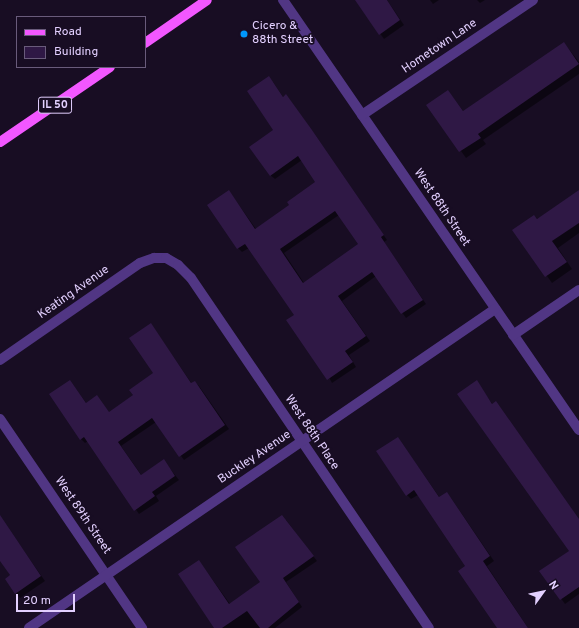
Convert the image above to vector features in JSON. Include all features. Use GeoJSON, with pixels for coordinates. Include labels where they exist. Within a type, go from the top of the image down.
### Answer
{"type":"FeatureCollection","features":[{"type":"Feature","properties":{"kind":"main road"},"geometry":{"type":"LineString","coordinates":[[146,42],[207,0]]}},
{"type":"Feature","properties":{"kind":"main road","name":"IL 50"},"geometry":{"type":"LineString","coordinates":[[0,142],[109,68]]}},
{"type":"Feature","properties":{"kind":"street","name":"West 88th Street"},"geometry":{"type":"LineString","coordinates":[[283,0],[579,430]]}},
{"type":"Feature","properties":{"kind":"street","name":"Hometown Lane"},"geometry":{"type":"LineString","coordinates":[[362,115],[532,0]]}},
{"type":"Feature","properties":{"kind":"street","name":"Keating Avenue"},"geometry":{"type":"LineString","coordinates":[[0,360],[140,263],[154,258],[166,258]]}},
{"type":"Feature","properties":{"kind":"street","name":"West 88th Place"},"geometry":{"type":"LineString","coordinates":[[166,258],[178,265],[191,278],[301,442],[430,628]]}},
{"type":"Feature","properties":{"kind":"street"},"geometry":{"type":"LineString","coordinates":[[513,335],[579,290]]}},
{"type":"Feature","properties":{"kind":"street","name":"Buckley Avenue"},"geometry":{"type":"LineString","coordinates":[[29,628],[495,309]]}},
{"type":"Feature","properties":{"kind":"street","name":"West 89th Street"},"geometry":{"type":"LineString","coordinates":[[0,419],[142,628]]}},
{"type":"Feature","properties":{"kind":"building"},"geometry":{"type":"Polygon","coordinates":[[[355,0],[387,0],[400,20],[379,35],[355,0]]]}},
{"type":"Feature","properties":{"kind":"building"},"geometry":{"type":"Polygon","coordinates":[[[564,42],[579,64],[478,134],[481,138],[459,152],[426,105],[448,90],[463,111],[564,42]]]}},
{"type":"Feature","properties":{"kind":"building"},"geometry":{"type":"Polygon","coordinates":[[[269,76],[283,97],[286,94],[384,235],[381,237],[423,300],[401,314],[372,272],[338,296],[366,336],[345,351],[353,362],[327,380],[286,320],[294,315],[245,244],[237,249],[207,205],[229,190],[255,229],[289,205],[287,202],[315,182],[298,156],[270,176],[249,147],[273,130],[247,91],[269,76]],[[335,211],[280,249],[303,283],[358,244],[335,211]]]}},
{"type":"Feature","properties":{"kind":"building"},"geometry":{"type":"Polygon","coordinates":[[[579,190],[579,223],[552,241],[567,262],[545,277],[512,230],[534,215],[537,219],[579,190]]]}},
{"type":"Feature","properties":{"kind":"building"},"geometry":{"type":"Polygon","coordinates":[[[151,323],[191,383],[195,381],[225,425],[179,457],[152,418],[118,442],[141,475],[164,459],[175,476],[152,492],[155,496],[134,511],[84,437],[80,440],[49,394],[70,380],[86,403],[97,395],[109,412],[133,395],[129,390],[153,373],[129,338],[151,323]]]}},
{"type":"Feature","properties":{"kind":"building"},"geometry":{"type":"Polygon","coordinates":[[[477,380],[492,404],[496,401],[579,519],[579,587],[560,600],[539,571],[569,551],[457,394],[477,380]]]}},
{"type":"Feature","properties":{"kind":"building"},"geometry":{"type":"Polygon","coordinates":[[[398,437],[439,497],[447,492],[490,556],[483,561],[528,628],[497,628],[458,571],[465,566],[414,490],[406,496],[376,451],[398,437]]]}},
{"type":"Feature","properties":{"kind":"building"},"geometry":{"type":"Polygon","coordinates":[[[0,515],[41,576],[15,594],[5,579],[10,575],[0,561],[0,515]]]}},
{"type":"Feature","properties":{"kind":"building"},"geometry":{"type":"Polygon","coordinates":[[[282,515],[314,556],[283,578],[299,602],[268,628],[260,628],[247,611],[222,628],[214,628],[178,574],[199,560],[229,604],[260,582],[235,547],[282,515]]]}},
{"type":"Feature","properties":{"kind":"place","name":"Cicero & 88th Street"},"geometry":{"type":"Point","coordinates":[244,34]}}]}
